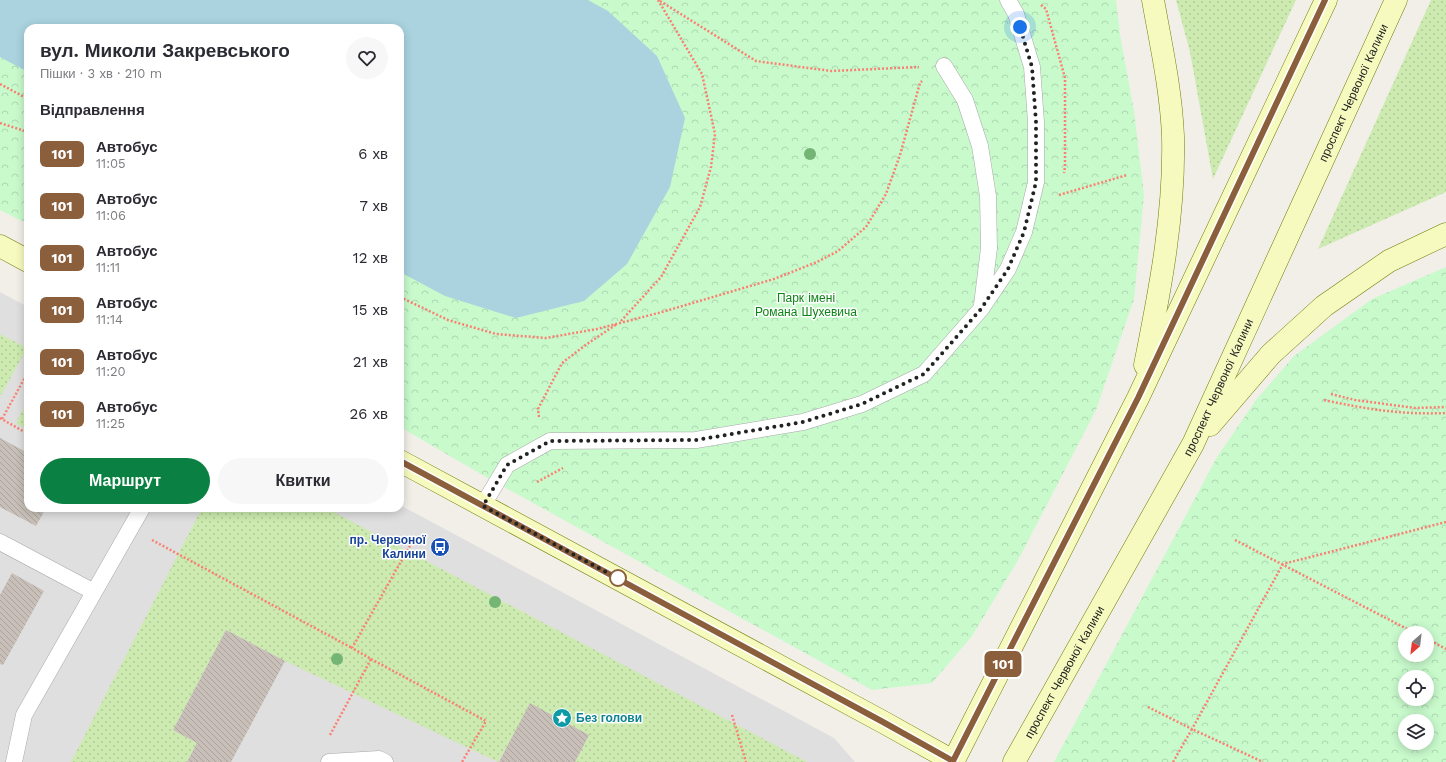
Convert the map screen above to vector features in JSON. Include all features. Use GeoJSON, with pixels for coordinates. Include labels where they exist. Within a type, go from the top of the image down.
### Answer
{"type":"FeatureCollection","features":[{"type":"Feature","properties":{"kind":"main road"},"geometry":{"type":"LineString","coordinates":[[1138,398],[1161,284],[1171,201],[1173,135],[1168,89],[1153,0]]}},
{"type":"Feature","properties":{"kind":"main road"},"geometry":{"type":"LineString","coordinates":[[404,463],[883,722],[953,762],[1138,398],[1326,0]]}},
{"type":"Feature","properties":{"kind":"main road","name":"проспект Червоної Калини"},"geometry":{"type":"LineString","coordinates":[[1014,762],[1193,444],[1396,0]]}},
{"type":"Feature","properties":{"kind":"main road"},"geometry":{"type":"LineString","coordinates":[[1193,444],[1271,354],[1324,306],[1390,261],[1446,234]]}},
{"type":"Feature","properties":{"kind":"main road"},"geometry":{"type":"LineString","coordinates":[[0,246],[24,259]]}},
{"type":"Feature","properties":{"kind":"lane"},"geometry":{"type":"LineString","coordinates":[[483,506],[507,465],[550,441],[696,440],[803,422],[862,404],[924,374],[981,309],[1008,269],[1024,232],[1036,182],[1032,67],[1016,14],[1008,0]]}},
{"type":"Feature","properties":{"kind":"lane"},"geometry":{"type":"LineString","coordinates":[[944,66],[965,100],[980,146],[988,196],[988,248],[981,309]]}},
{"type":"Feature","properties":{"kind":"lane"},"geometry":{"type":"LineString","coordinates":[[14,762],[24,715],[140,512]]}},
{"type":"Feature","properties":{"kind":"lane"},"geometry":{"type":"LineString","coordinates":[[0,542],[94,592]]}},
{"type":"Feature","properties":{"kind":"lane"},"geometry":{"type":"LineString","coordinates":[[329,762],[379,759],[385,762]]}},
{"type":"Feature","properties":{"kind":"path"},"geometry":{"type":"LineString","coordinates":[[658,0],[756,61],[831,71],[944,66]]}},
{"type":"Feature","properties":{"kind":"path"},"geometry":{"type":"LineString","coordinates":[[542,446],[538,409],[562,363],[587,344],[620,323],[661,277],[700,207],[711,167],[714,134],[702,74],[658,0]]}},
{"type":"Feature","properties":{"kind":"path"},"geometry":{"type":"LineString","coordinates":[[1037,0],[1046,10],[1065,78],[1066,166],[1063,174]]}},
{"type":"Feature","properties":{"kind":"path"},"geometry":{"type":"LineString","coordinates":[[404,299],[448,320],[496,334],[546,338],[620,323],[774,279],[817,262],[838,250],[866,227],[886,194],[900,155],[920,83],[944,66]]}},
{"type":"Feature","properties":{"kind":"path"},"geometry":{"type":"LineString","coordinates":[[0,84],[24,97]]}},
{"type":"Feature","properties":{"kind":"path"},"geometry":{"type":"LineString","coordinates":[[0,123],[24,131]]}},
{"type":"Feature","properties":{"kind":"path"},"geometry":{"type":"LineString","coordinates":[[1059,189],[1057,196],[1127,175]]}},
{"type":"Feature","properties":{"kind":"path"},"geometry":{"type":"LineString","coordinates":[[24,379],[1,419],[24,432]]}},
{"type":"Feature","properties":{"kind":"path"},"geometry":{"type":"LineString","coordinates":[[1331,394],[1355,400],[1415,408],[1446,407]]}},
{"type":"Feature","properties":{"kind":"path"},"geometry":{"type":"LineString","coordinates":[[1324,400],[1356,407],[1413,414],[1446,413]]}},
{"type":"Feature","properties":{"kind":"path"},"geometry":{"type":"LineString","coordinates":[[538,482],[564,468]]}},
{"type":"Feature","properties":{"kind":"path"},"geometry":{"type":"LineString","coordinates":[[1173,762],[1283,564],[1446,522]]}},
{"type":"Feature","properties":{"kind":"path"},"geometry":{"type":"LineString","coordinates":[[130,528],[486,721],[462,762]]}},
{"type":"Feature","properties":{"kind":"path"},"geometry":{"type":"LineString","coordinates":[[1236,540],[1402,626]]}},
{"type":"Feature","properties":{"kind":"path"},"geometry":{"type":"LineString","coordinates":[[352,648],[412,542]]}},
{"type":"Feature","properties":{"kind":"path"},"geometry":{"type":"LineString","coordinates":[[1434,643],[1446,649]]}},
{"type":"Feature","properties":{"kind":"path"},"geometry":{"type":"LineString","coordinates":[[327,741],[371,659]]}},
{"type":"Feature","properties":{"kind":"path"},"geometry":{"type":"LineString","coordinates":[[1148,707],[1263,762]]}},
{"type":"Feature","properties":{"kind":"path"},"geometry":{"type":"LineString","coordinates":[[732,715],[746,762]]}},
{"type":"Feature","properties":{"kind":"shaded area"},"geometry":{"type":"Polygon","coordinates":[[[0,292],[24,305],[24,512],[404,512],[404,507],[834,738],[855,762],[0,762],[0,292]]]}},
{"type":"Feature","properties":{"kind":"green space","name":"Парк імені Романа Шухевича"},"geometry":{"type":"Polygon","coordinates":[[[0,0],[1116,0],[1120,35],[1134,111],[1144,195],[1134,299],[1096,410],[1017,562],[972,636],[932,683],[872,690],[486,477],[404,429],[404,24],[24,24],[24,222],[0,210],[0,0]]]}},
{"type":"Feature","properties":{"kind":"green space"},"geometry":{"type":"Polygon","coordinates":[[[1176,0],[1296,0],[1213,179],[1190,52],[1176,0]]]}},
{"type":"Feature","properties":{"kind":"green space"},"geometry":{"type":"Polygon","coordinates":[[[1431,0],[1446,0],[1446,192],[1318,249],[1431,0]]]}},
{"type":"Feature","properties":{"kind":"green space"},"geometry":{"type":"Polygon","coordinates":[[[1446,267],[1446,762],[1054,762],[1217,457],[1256,400],[1294,356],[1372,299],[1446,267]]]}},
{"type":"Feature","properties":{"kind":"green space"},"geometry":{"type":"Polygon","coordinates":[[[0,334],[24,346],[24,353],[0,397],[0,334]]]}},
{"type":"Feature","properties":{"kind":"green space"},"geometry":{"type":"Polygon","coordinates":[[[24,408],[24,428],[16,423],[24,408]]]}},
{"type":"Feature","properties":{"kind":"green space"},"geometry":{"type":"Polygon","coordinates":[[[200,512],[334,512],[807,762],[575,762],[589,735],[531,704],[498,762],[285,661],[226,630],[173,730],[197,743],[187,762],[71,762],[200,512]]]}},
{"type":"Feature","properties":{"kind":"water"},"geometry":{"type":"Polygon","coordinates":[[[0,0],[588,0],[608,11],[657,56],[685,118],[670,187],[627,264],[584,301],[516,318],[445,296],[404,274],[404,24],[24,24],[24,70],[0,57],[0,0]]]}},
{"type":"Feature","properties":{"kind":"building"},"geometry":{"type":"Polygon","coordinates":[[[0,438],[24,451],[24,512],[44,512],[36,526],[0,507],[0,438]]]}},
{"type":"Feature","properties":{"kind":"building"},"geometry":{"type":"Polygon","coordinates":[[[12,573],[44,591],[3,665],[0,664],[0,595],[12,573]]]}},
{"type":"Feature","properties":{"kind":"building"},"geometry":{"type":"Polygon","coordinates":[[[226,630],[285,661],[231,762],[187,762],[197,743],[173,730],[226,630]]]}},
{"type":"Feature","properties":{"kind":"building"},"geometry":{"type":"Polygon","coordinates":[[[530,703],[589,735],[575,762],[499,762],[530,703]]]}},
{"type":"Feature","properties":{"kind":"bus line","name":"101"},"geometry":{"type":"LineString","coordinates":[[404,463],[953,761],[1138,398],[1325,0]]}},
{"type":"Feature","properties":{"kind":"place","name":"пр. Червоної Калини"},"geometry":{"type":"Point","coordinates":[440,547]}},
{"type":"Feature","properties":{"kind":"place","name":"Без голови"},"geometry":{"type":"Point","coordinates":[562,718]}},
{"type":"Feature","properties":{"kind":"route"},"geometry":{"type":"LineString","coordinates":[[618,578],[621,580],[483,506],[507,465],[550,441],[696,440],[803,422],[862,404],[924,374],[981,309],[1008,269],[1024,232],[1036,182],[1036,122],[1032,67],[1020,27]]}}]}
